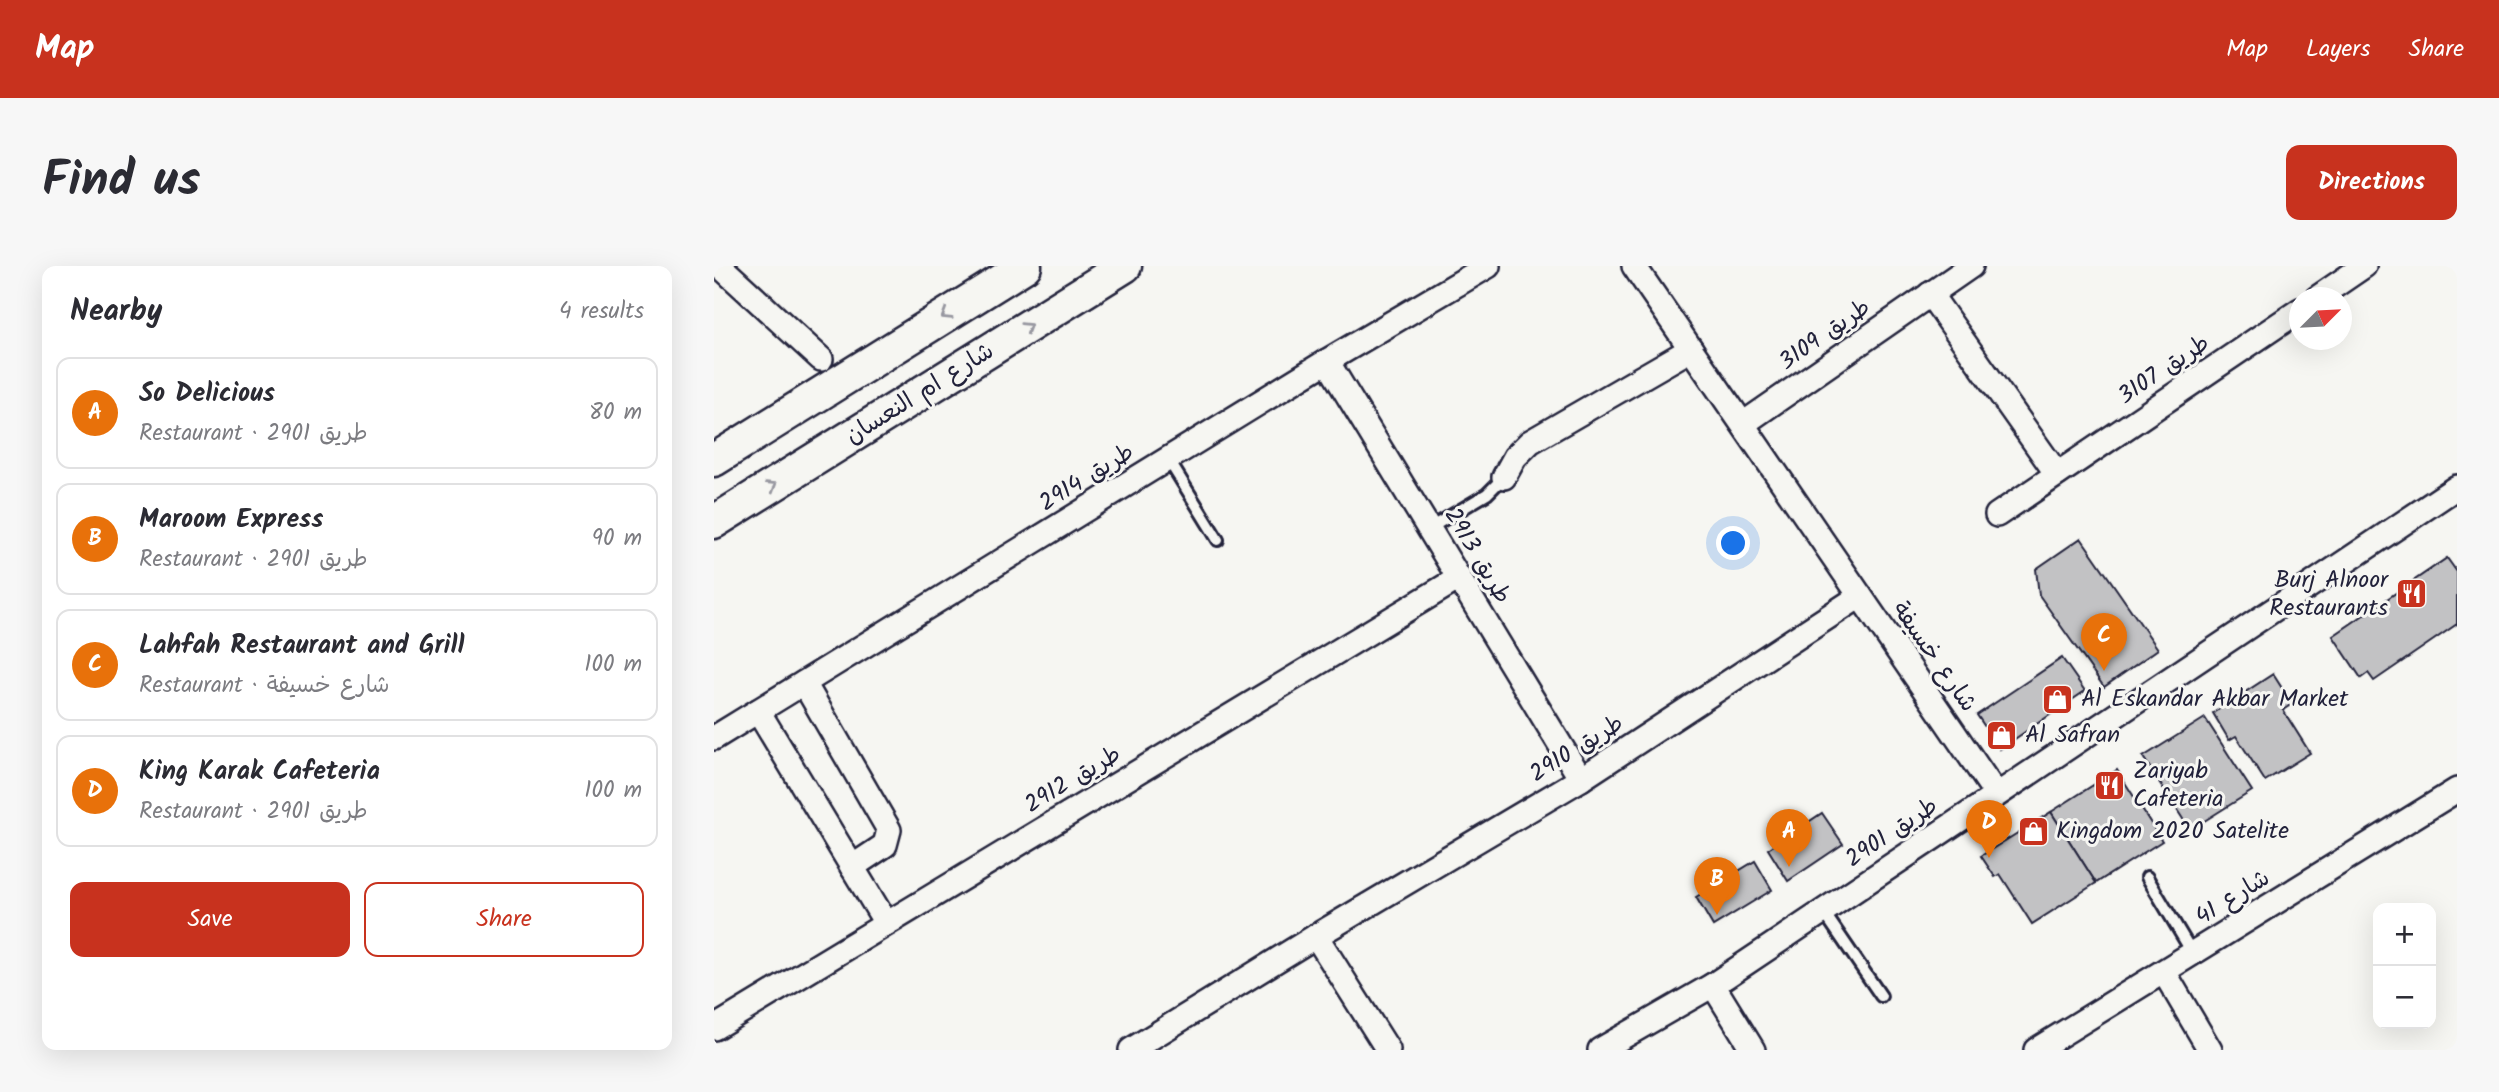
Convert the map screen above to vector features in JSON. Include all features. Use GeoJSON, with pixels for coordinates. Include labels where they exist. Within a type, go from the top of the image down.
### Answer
{"type":"FeatureCollection","features":[{"type":"Feature","properties":{"kind":"main road"},"geometry":{"type":"LineString","coordinates":[[714,460],[996,276],[1025,266]]}},
{"type":"Feature","properties":{"kind":"main road","name":"شارع ام النعسان"},"geometry":{"type":"LineString","coordinates":[[714,522],[1125,266]]}},
{"type":"Feature","properties":{"kind":"street"},"geometry":{"type":"LineString","coordinates":[[720,266],[821,359]]}},
{"type":"Feature","properties":{"kind":"street","name":"طريق 2914"},"geometry":{"type":"LineString","coordinates":[[714,738],[1327,361],[1489,266]]}},
{"type":"Feature","properties":{"kind":"street","name":"شارع خسيفة"},"geometry":{"type":"LineString","coordinates":[[1634,266],[1996,794]]}},
{"type":"Feature","properties":{"kind":"street","name":"طريق 3109"},"geometry":{"type":"LineString","coordinates":[[1743,424],[1971,266]]}},
{"type":"Feature","properties":{"kind":"street"},"geometry":{"type":"LineString","coordinates":[[2333,287],[2364,266]]}},
{"type":"Feature","properties":{"kind":"street"},"geometry":{"type":"LineString","coordinates":[[1930,294],[2057,474]]}},
{"type":"Feature","properties":{"kind":"street","name":"طريق 3107"},"geometry":{"type":"LineString","coordinates":[[1997,515],[2289,317]]}},
{"type":"Feature","properties":{"kind":"street"},"geometry":{"type":"LineString","coordinates":[[1504,477],[1514,457],[1530,442],[1691,349]]}},
{"type":"Feature","properties":{"kind":"street","name":"طريق 2913"},"geometry":{"type":"LineString","coordinates":[[1327,361],[1581,779]]}},
{"type":"Feature","properties":{"kind":"street"},"geometry":{"type":"LineString","coordinates":[[1996,794],[2457,487]]}},
{"type":"Feature","properties":{"kind":"street","name":"طريق 2912"},"geometry":{"type":"LineString","coordinates":[[714,1028],[1459,578]]}},
{"type":"Feature","properties":{"kind":"street","name":"طريق 2910"},"geometry":{"type":"LineString","coordinates":[[1130,1050],[1581,779],[1860,596]]}},
{"type":"Feature","properties":{"kind":"street"},"geometry":{"type":"LineString","coordinates":[[804,683],[888,830],[885,845],[852,867]]}},
{"type":"Feature","properties":{"kind":"street"},"geometry":{"type":"LineString","coordinates":[[758,711],[886,923]]}},
{"type":"Feature","properties":{"kind":"street","name":"شارع 41"},"geometry":{"type":"LineString","coordinates":[[2036,1050],[2457,790]]}},
{"type":"Feature","properties":{"kind":"street","name":"طريق 2901"},"geometry":{"type":"LineString","coordinates":[[1600,1050],[1713,985],[1996,794]]}},
{"type":"Feature","properties":{"kind":"street"},"geometry":{"type":"LineString","coordinates":[[1316,936],[1388,1050]]}},
{"type":"Feature","properties":{"kind":"street"},"geometry":{"type":"LineString","coordinates":[[2164,972],[2210,1050]]}},
{"type":"Feature","properties":{"kind":"street"},"geometry":{"type":"LineString","coordinates":[[1713,985],[1753,1050]]}},
{"type":"Feature","properties":{"kind":"lane"},"geometry":{"type":"LineString","coordinates":[[1168,459],[1218,540]]}},
{"type":"Feature","properties":{"kind":"lane"},"geometry":{"type":"LineString","coordinates":[[1430,528],[1487,494],[1504,477]]}},
{"type":"Feature","properties":{"kind":"lane"},"geometry":{"type":"LineString","coordinates":[[2147,877],[2193,954]]}},
{"type":"Feature","properties":{"kind":"lane"},"geometry":{"type":"LineString","coordinates":[[1823,911],[1881,996]]}},
{"type":"Feature","properties":{"kind":"building"},"geometry":{"type":"Polygon","coordinates":[[[2081,538],[2158,649],[2104,687],[2039,595],[2036,569],[2081,538]]]}},
{"type":"Feature","properties":{"kind":"building"},"geometry":{"type":"Polygon","coordinates":[[[2447,558],[2457,572],[2457,624],[2374,681],[2368,673],[2361,678],[2333,636],[2447,558]]]}},
{"type":"Feature","properties":{"kind":"building"},"geometry":{"type":"Polygon","coordinates":[[[2062,658],[2085,691],[2000,749],[1977,715],[2062,658]]]}},
{"type":"Feature","properties":{"kind":"building"},"geometry":{"type":"Polygon","coordinates":[[[2273,674],[2292,704],[2283,710],[2310,753],[2265,781],[2236,736],[2229,740],[2213,713],[2273,674]]]}},
{"type":"Feature","properties":{"kind":"building"},"geometry":{"type":"Polygon","coordinates":[[[2205,718],[2252,791],[2190,830],[2143,757],[2205,718]]]}},
{"type":"Feature","properties":{"kind":"building"},"geometry":{"type":"Polygon","coordinates":[[[2117,770],[2162,841],[2096,883],[2051,812],[2117,770]]]}},
{"type":"Feature","properties":{"kind":"building"},"geometry":{"type":"Polygon","coordinates":[[[2051,812],[2096,883],[2032,924],[2000,874],[1995,877],[1981,856],[2051,812]]]}},
{"type":"Feature","properties":{"kind":"building"},"geometry":{"type":"Polygon","coordinates":[[[1822,813],[1843,844],[1788,881],[1768,849],[1822,813]]]}},
{"type":"Feature","properties":{"kind":"building"},"geometry":{"type":"Polygon","coordinates":[[[1755,861],[1772,890],[1713,926],[1696,897],[1755,861]]]}},
{"type":"Feature","properties":{"kind":"place","name":"Burj Alnoor Restaurants"},"geometry":{"type":"Point","coordinates":[2411,594]}},
{"type":"Feature","properties":{"kind":"place","name":"Lahfah Restaurant and Grill"},"geometry":{"type":"Point","coordinates":[2104,671]}},
{"type":"Feature","properties":{"kind":"place","name":"Al Eskandar Akbar Market"},"geometry":{"type":"Point","coordinates":[2058,699]}},
{"type":"Feature","properties":{"kind":"place","name":"Al Safran"},"geometry":{"type":"Point","coordinates":[2002,735]}},
{"type":"Feature","properties":{"kind":"place","name":"Zariyab Cafeteria"},"geometry":{"type":"Point","coordinates":[2110,785]}},
{"type":"Feature","properties":{"kind":"place","name":"Kingdom 2020 Satelite"},"geometry":{"type":"Point","coordinates":[2033,831]}},
{"type":"Feature","properties":{"kind":"place","name":"King Karak Cafeteria"},"geometry":{"type":"Point","coordinates":[1989,858]}},
{"type":"Feature","properties":{"kind":"place","name":"So Delicious"},"geometry":{"type":"Point","coordinates":[1789,867]}},
{"type":"Feature","properties":{"kind":"place","name":"Maroom Express"},"geometry":{"type":"Point","coordinates":[1717,915]}}]}
